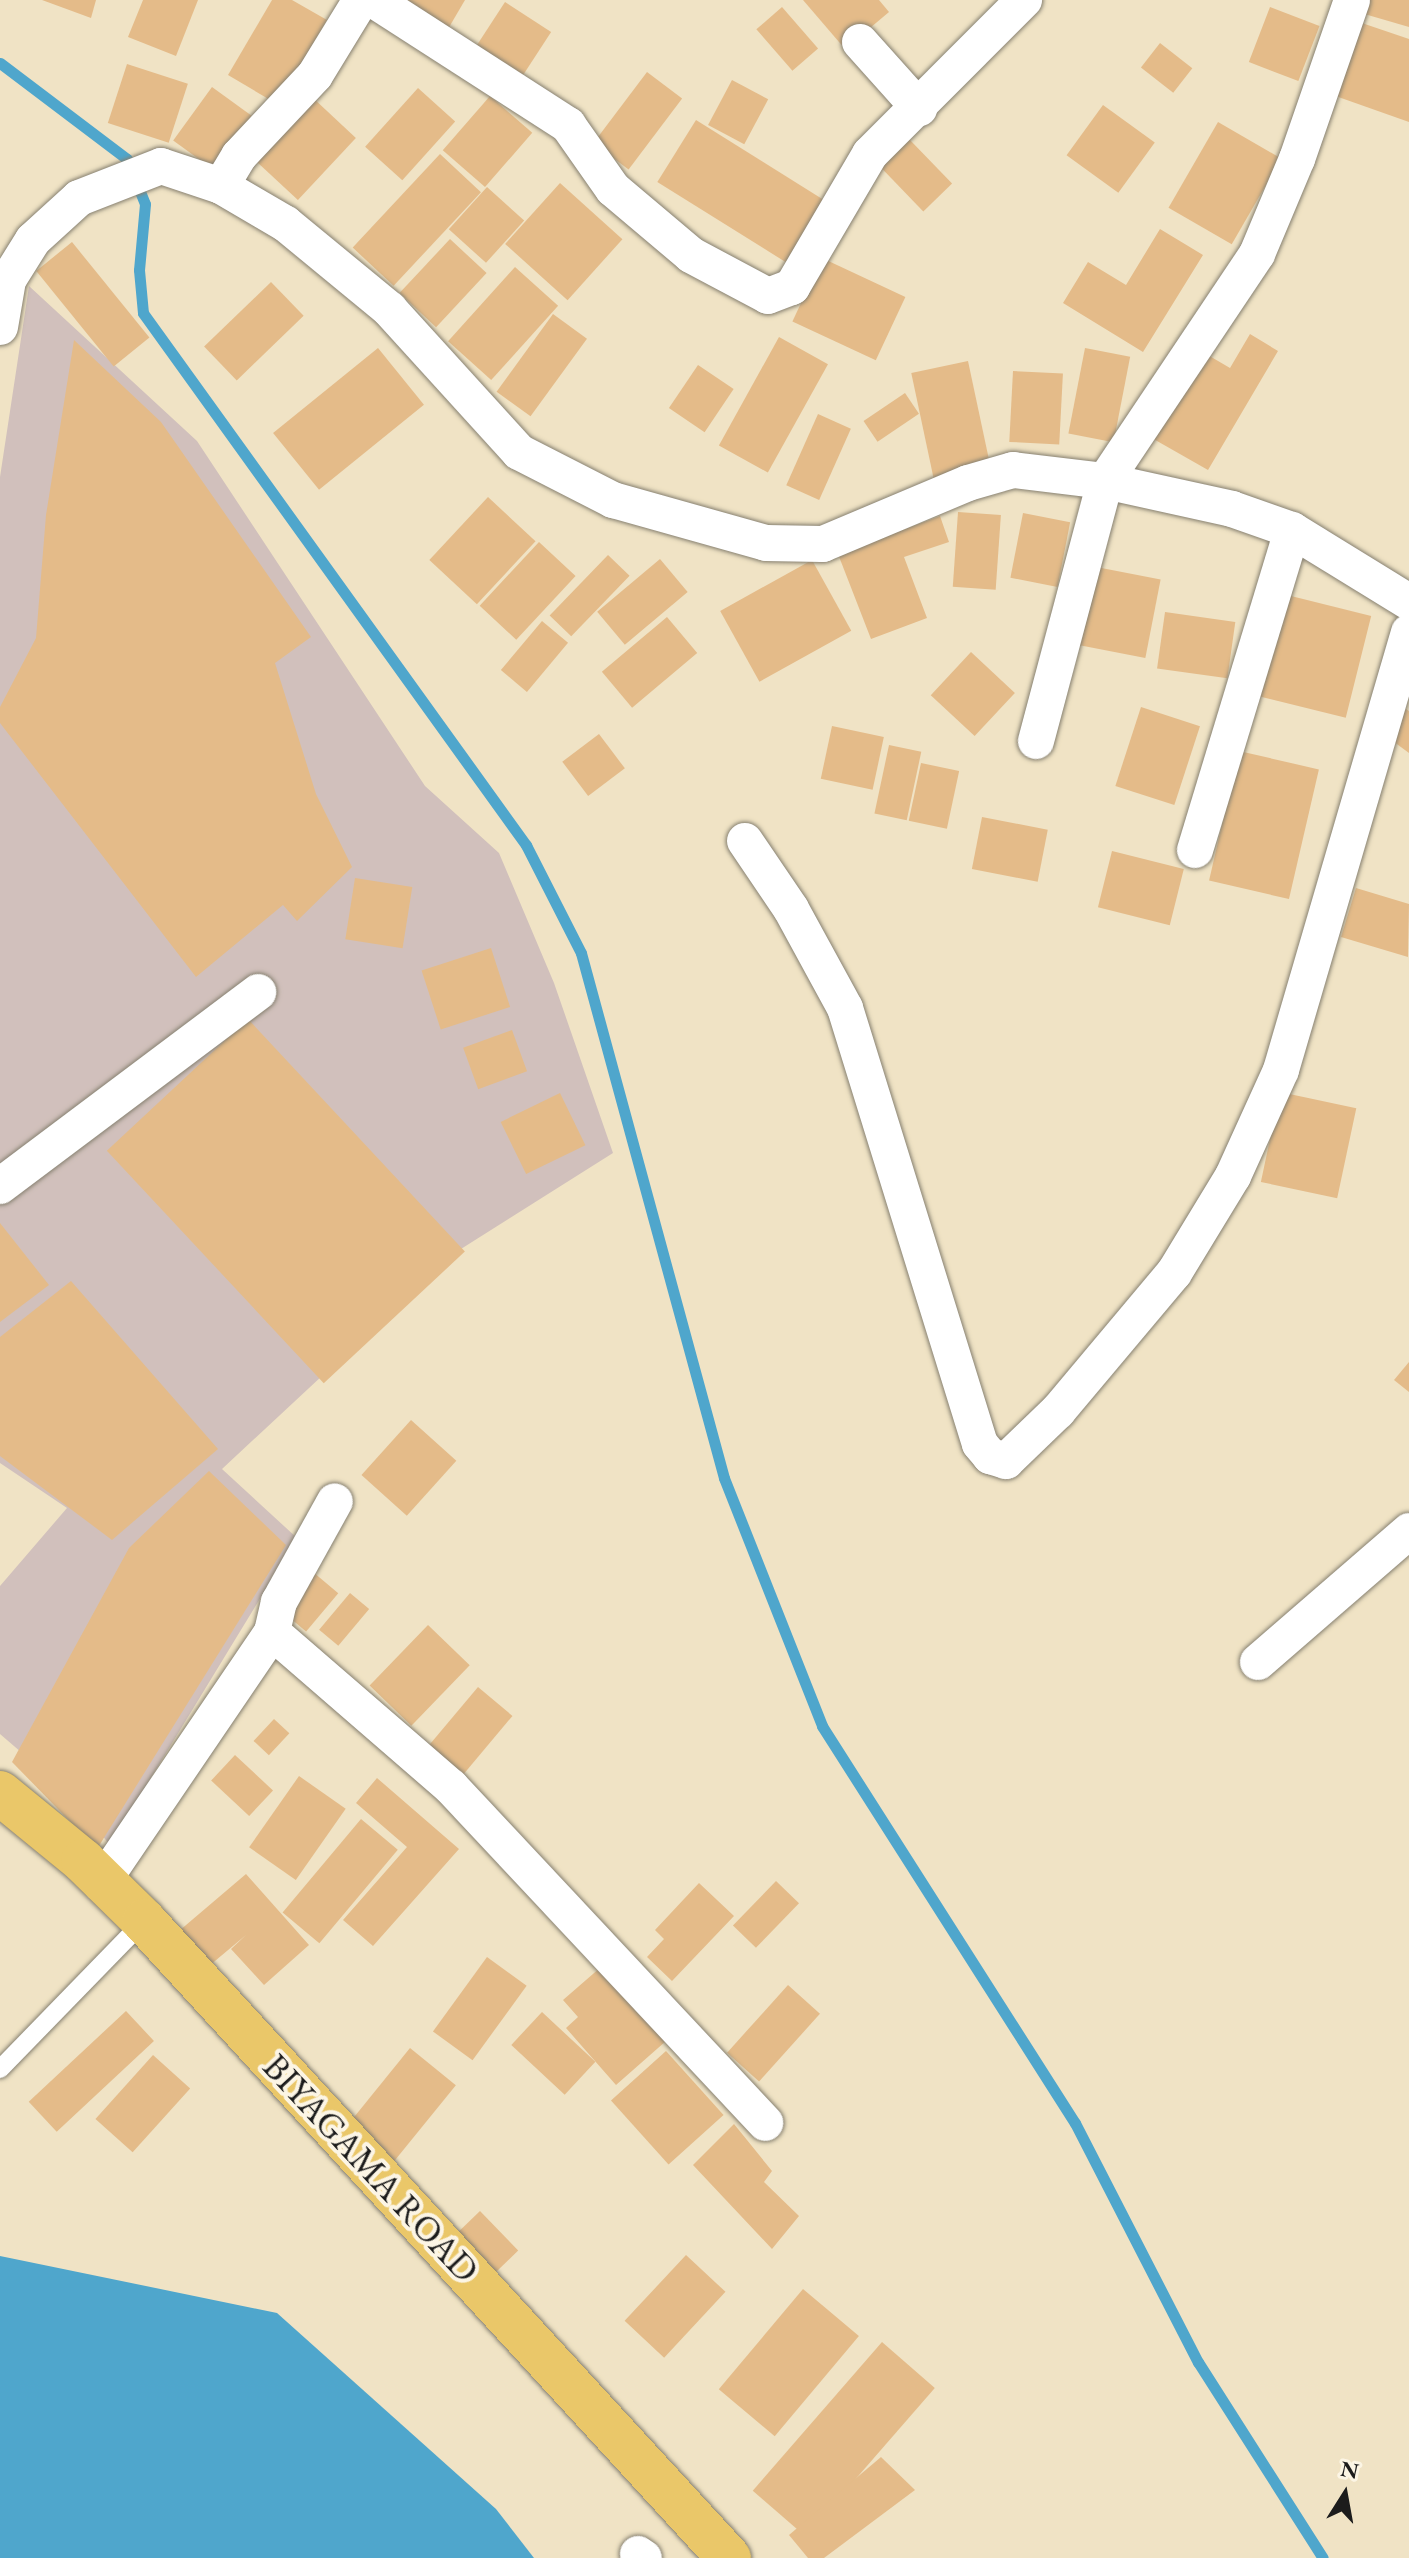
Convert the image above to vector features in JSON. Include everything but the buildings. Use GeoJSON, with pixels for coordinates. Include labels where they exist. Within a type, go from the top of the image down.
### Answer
{"type":"FeatureCollection","features":[{"type":"Feature","properties":{"kind":"main road","name":"BIYAGAMA ROAD"},"geometry":{"type":"LineString","coordinates":[[0,1793],[83,1861],[101,1884],[144,1921],[729,2558]]}},
{"type":"Feature","properties":{"kind":"street"},"geometry":{"type":"LineString","coordinates":[[221,186],[239,156],[315,75],[361,0]]}},
{"type":"Feature","properties":{"kind":"street"},"geometry":{"type":"LineString","coordinates":[[374,0],[568,125],[613,189],[691,255],[768,296],[792,287],[870,154],[1024,0]]}},
{"type":"Feature","properties":{"kind":"street"},"geometry":{"type":"LineString","coordinates":[[1036,741],[1105,481],[1257,254],[1297,159],[1352,0]]}},
{"type":"Feature","properties":{"kind":"street"},"geometry":{"type":"LineString","coordinates":[[860,42],[919,108]]}},
{"type":"Feature","properties":{"kind":"street"},"geometry":{"type":"LineString","coordinates":[[0,327],[8,280],[33,240],[79,198],[161,166],[221,186],[286,224],[389,309],[519,452],[626,504],[766,543],[823,544],[968,483],[1013,470],[1105,481],[1232,509],[1292,530],[1409,602]]}},
{"type":"Feature","properties":{"kind":"street"},"geometry":{"type":"LineString","coordinates":[[1195,850],[1292,530]]}},
{"type":"Feature","properties":{"kind":"street"},"geometry":{"type":"LineString","coordinates":[[745,841],[791,909],[845,1008],[980,1444],[990,1456],[1006,1461],[1058,1411],[1174,1273],[1233,1176],[1281,1070],[1409,632]]}},
{"type":"Feature","properties":{"kind":"street"},"geometry":{"type":"LineString","coordinates":[[0,1186],[258,992]]}},
{"type":"Feature","properties":{"kind":"street"},"geometry":{"type":"LineString","coordinates":[[101,1884],[272,1632],[279,1602],[335,1501]]}},
{"type":"Feature","properties":{"kind":"street"},"geometry":{"type":"LineString","coordinates":[[1258,1662],[1409,1531]]}},
{"type":"Feature","properties":{"kind":"street"},"geometry":{"type":"LineString","coordinates":[[272,1632],[451,1787],[765,2123]]}},
{"type":"Feature","properties":{"kind":"lane"},"geometry":{"type":"LineString","coordinates":[[0,2069],[144,1921]]}},
{"type":"Feature","properties":{"kind":"shaded area"},"geometry":{"type":"Polygon","coordinates":[[[29,286],[197,441],[425,786],[499,853],[554,983],[613,1153],[453,1254],[222,1469],[297,1538],[110,1845],[64,1789],[0,1734],[0,1586],[67,1508],[0,1463],[0,477],[29,286]]]}},
{"type":"Feature","properties":{"kind":"water"},"geometry":{"type":"Polygon","coordinates":[[[0,2256],[277,2313],[496,2509],[534,2558],[0,2558],[0,2256]]]}},
{"type":"Feature","properties":{"kind":"waterway"},"geometry":{"type":"LineString","coordinates":[[0,63],[127,159],[145,204],[139,270],[143,313],[526,845],[581,953],[724,1478],[822,1726],[1075,2123],[1198,2362],[1323,2558]]}}]}
